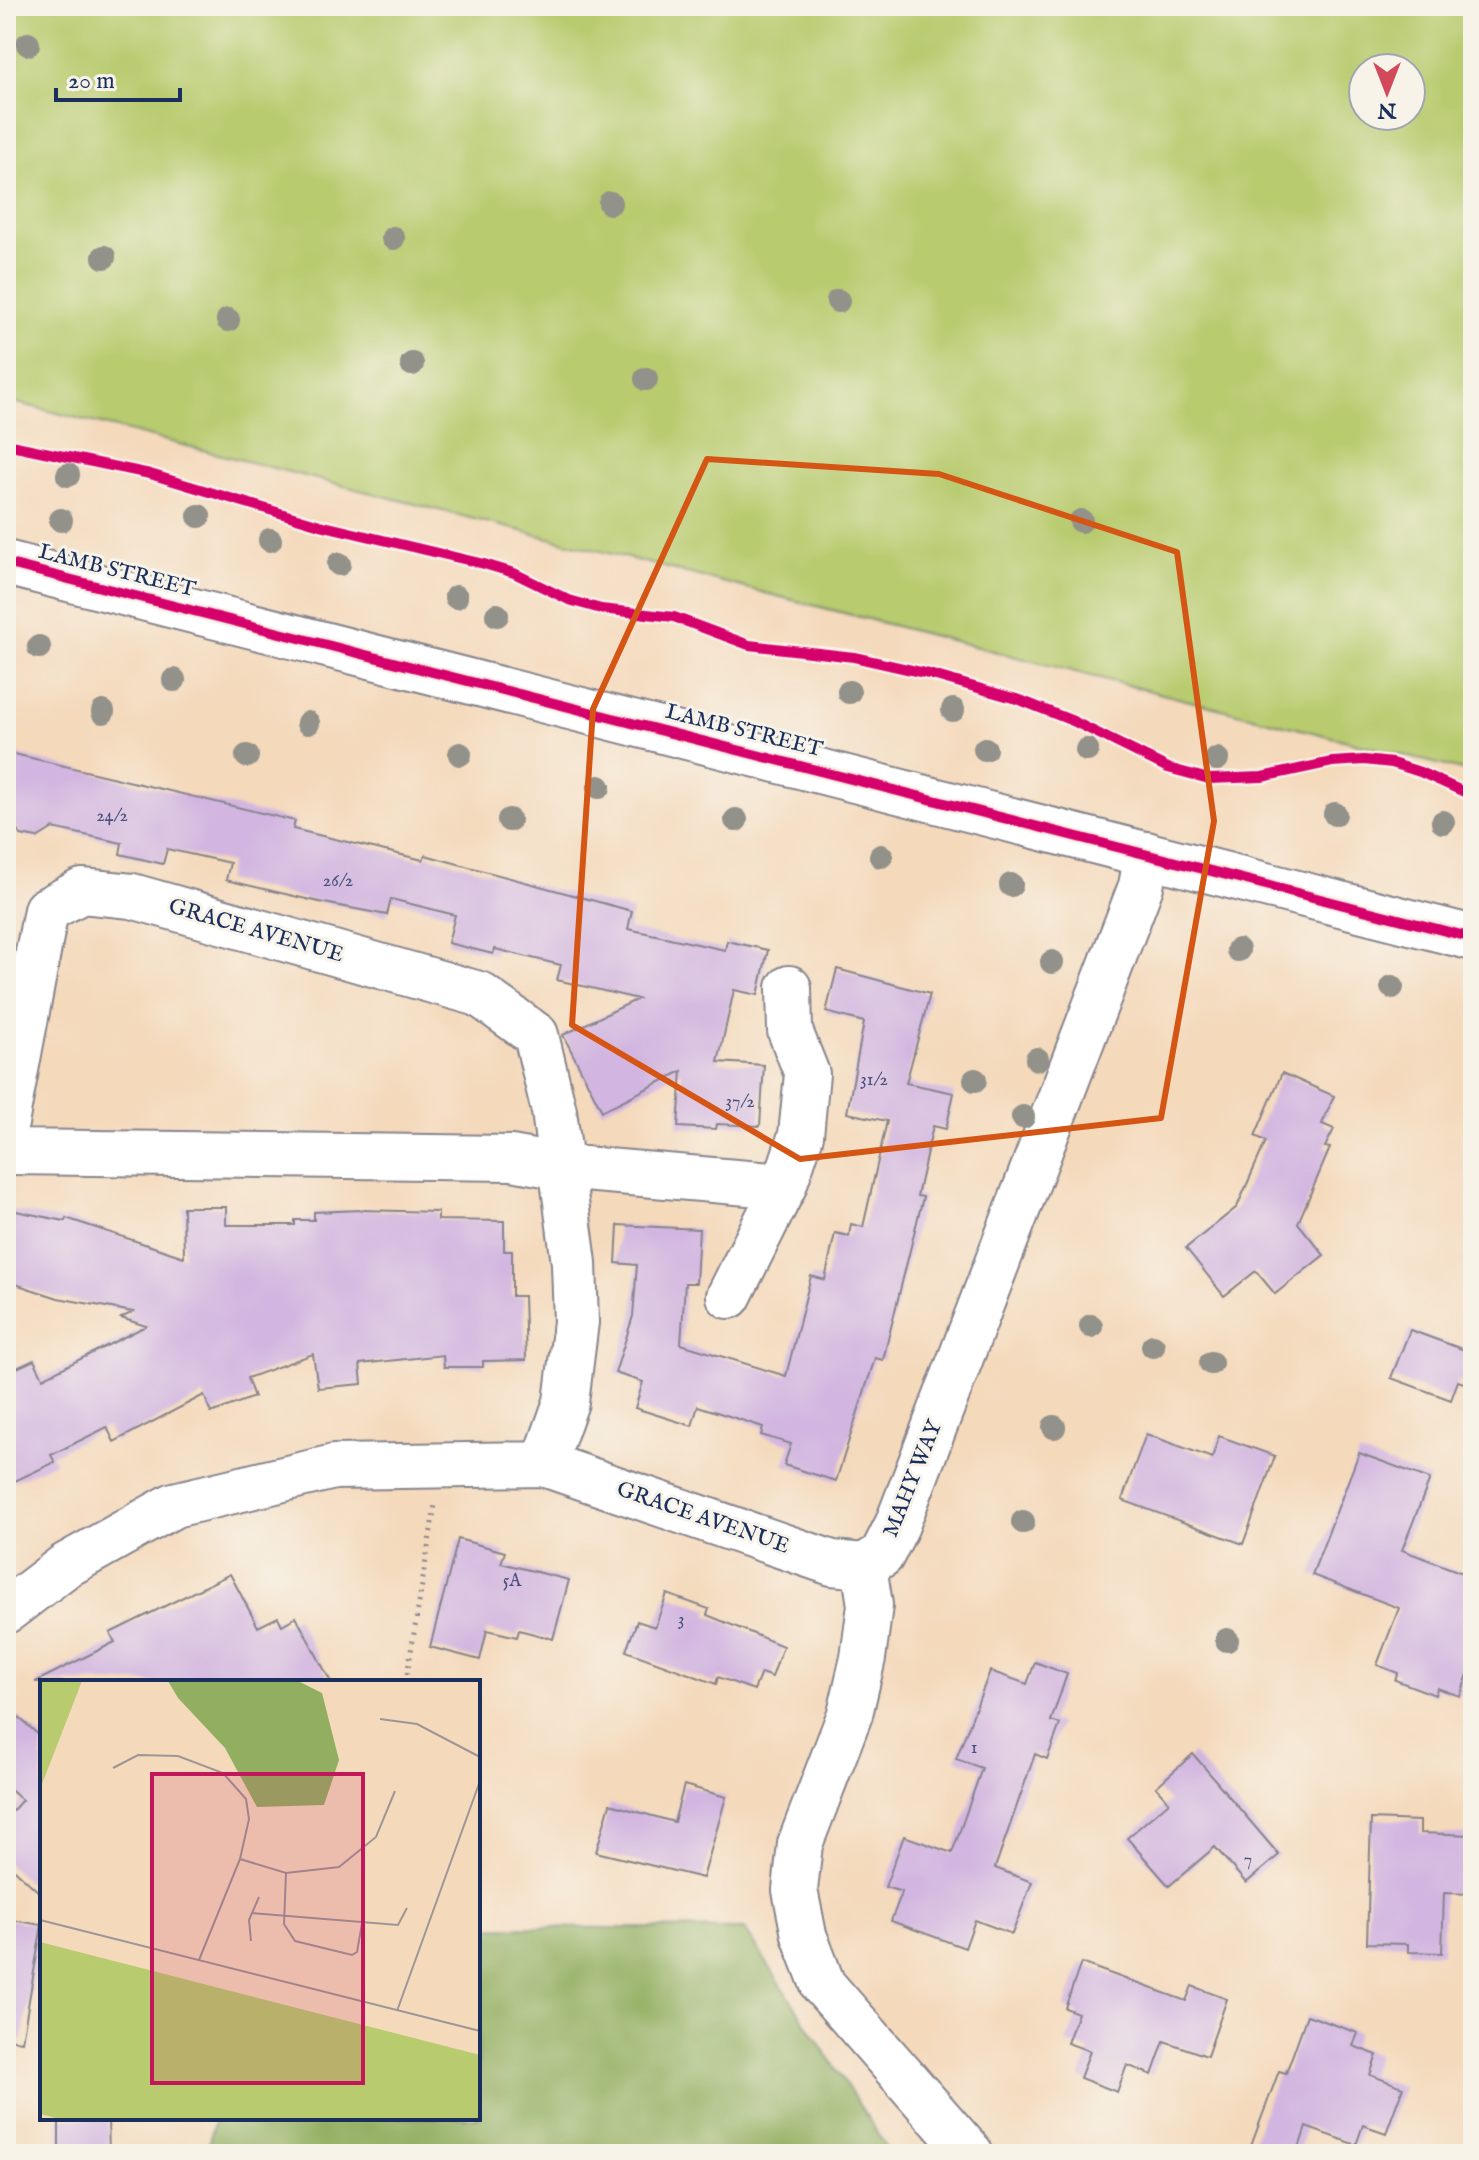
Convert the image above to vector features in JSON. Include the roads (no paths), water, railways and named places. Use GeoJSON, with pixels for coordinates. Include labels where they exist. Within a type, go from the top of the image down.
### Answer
{"type":"FeatureCollection","features":[{"type":"Feature","properties":{"kind":"street","name":"LAMB STREET"},"geometry":{"type":"LineString","coordinates":[[6,563],[1473,938]]}},
{"type":"Feature","properties":{"kind":"street","name":"MAHY WAY"},"geometry":{"type":"LineString","coordinates":[[864,1566],[882,1555],[897,1525],[1141,886],[1147,854]]}},
{"type":"Feature","properties":{"kind":"street","name":"GRACE AVENUE"},"geometry":{"type":"LineString","coordinates":[[6,1123],[46,910],[82,891],[132,896],[479,994],[536,1035],[554,1111],[574,1263],[576,1322],[566,1402],[544,1464]]}},
{"type":"Feature","properties":{"kind":"street"},"geometry":{"type":"LineString","coordinates":[[729,1296],[784,1186],[801,1135],[807,1074],[790,1031],[789,988]]}},
{"type":"Feature","properties":{"kind":"street"},"geometry":{"type":"LineString","coordinates":[[6,1152],[512,1158],[560,1167],[784,1186]]}},
{"type":"Feature","properties":{"kind":"street","name":"GRACE AVENUE"},"geometry":{"type":"LineString","coordinates":[[6,1611],[65,1566],[174,1505],[334,1467],[544,1464],[832,1563],[864,1566]]}},
{"type":"Feature","properties":{"kind":"street"},"geometry":{"type":"LineString","coordinates":[[864,1566],[870,1605],[863,1658],[850,1714],[800,1844],[795,1890],[804,1935],[823,1985],[971,2154]]}}]}
